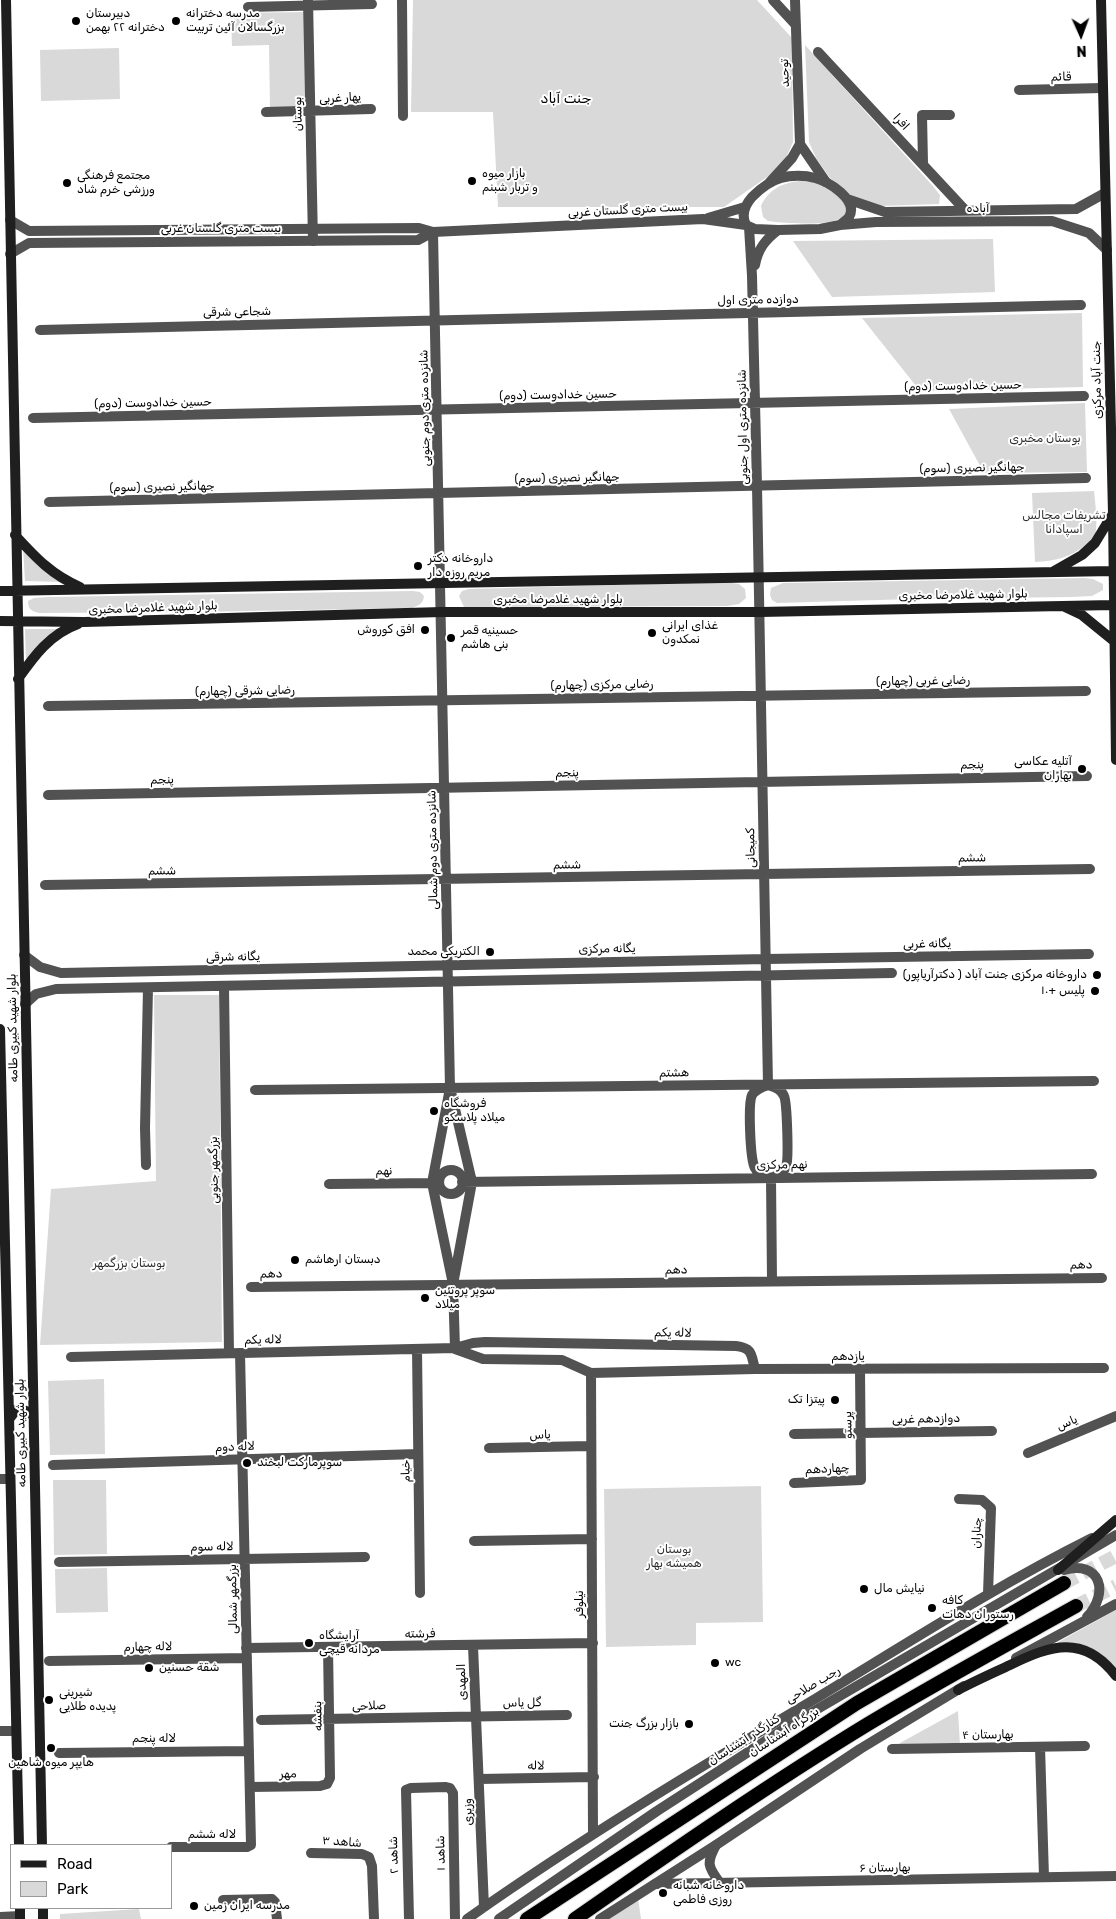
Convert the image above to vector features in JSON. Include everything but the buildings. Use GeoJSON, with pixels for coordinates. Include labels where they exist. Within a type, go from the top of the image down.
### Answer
{"type":"FeatureCollection","features":[{"type":"Feature","properties":{"kind":"highway","name":"بزرگراه آبشناسان"},"geometry":{"type":"LineString","coordinates":[[527,1919],[856,1703],[1064,1583]]}},
{"type":"Feature","properties":{"kind":"highway"},"geometry":{"type":"LineString","coordinates":[[574,1919],[658,1861],[859,1730],[936,1684],[1076,1606]]}},
{"type":"Feature","properties":{"kind":"main road","name":"بلوار شهید کبیری طامه"},"geometry":{"type":"LineString","coordinates":[[6,0],[32,1416],[42,1844]]}},
{"type":"Feature","properties":{"kind":"main road","name":"جنت آباد مرکزی"},"geometry":{"type":"LineString","coordinates":[[1101,0],[1115,572],[1116,760]]}},
{"type":"Feature","properties":{"kind":"main road"},"geometry":{"type":"LineString","coordinates":[[1050,573],[1077,558],[1095,543],[1113,514]]}},
{"type":"Feature","properties":{"kind":"main road"},"geometry":{"type":"LineString","coordinates":[[15,535],[48,570],[64,580],[84,588]]}},
{"type":"Feature","properties":{"kind":"main road","name":"بلوار شهید غلامرضا مخبری"},"geometry":{"type":"LineString","coordinates":[[0,591],[84,588],[1115,572]]}},
{"type":"Feature","properties":{"kind":"main road","name":"بلوار شهید غلامرضا مخبری"},"geometry":{"type":"LineString","coordinates":[[0,621],[84,622],[442,612],[760,612],[1115,604]]}},
{"type":"Feature","properties":{"kind":"main road"},"geometry":{"type":"LineString","coordinates":[[1062,606],[1082,615],[1114,640]]}},
{"type":"Feature","properties":{"kind":"main road"},"geometry":{"type":"LineString","coordinates":[[18,679],[46,642],[68,627],[84,622]]}},
{"type":"Feature","properties":{"kind":"main road","name":"بلوار شهید کبیری طامه"},"geometry":{"type":"LineString","coordinates":[[0,1029],[4,1360],[10,1418],[5,1479],[19,1844]]}},
{"type":"Feature","properties":{"kind":"main road"},"geometry":{"type":"LineString","coordinates":[[10,1418],[16,1410],[26,1410],[32,1416]]}},
{"type":"Feature","properties":{"kind":"main road"},"geometry":{"type":"LineString","coordinates":[[1054,1572],[1102,1534],[1116,1520]]}},
{"type":"Feature","properties":{"kind":"main road"},"geometry":{"type":"LineString","coordinates":[[958,1690],[1028,1656],[1050,1648],[1074,1647],[1095,1656],[1108,1666],[1116,1676]]}},
{"type":"Feature","properties":{"kind":"street"},"geometry":{"type":"LineString","coordinates":[[402,0],[403,116]]}},
{"type":"Feature","properties":{"kind":"street"},"geometry":{"type":"LineString","coordinates":[[773,0],[796,25]]}},
{"type":"Feature","properties":{"kind":"street","name":"توحید"},"geometry":{"type":"LineString","coordinates":[[795,0],[800,144]]}},
{"type":"Feature","properties":{"kind":"street"},"geometry":{"type":"LineString","coordinates":[[248,7],[308,3],[372,4]]}},
{"type":"Feature","properties":{"kind":"street","name":"بوستان"},"geometry":{"type":"LineString","coordinates":[[308,3],[314,240]]}},
{"type":"Feature","properties":{"kind":"street","name":"افرا"},"geometry":{"type":"LineString","coordinates":[[818,52],[965,210]]}},
{"type":"Feature","properties":{"kind":"street","name":"قائم"},"geometry":{"type":"LineString","coordinates":[[1019,90],[1102,88]]}},
{"type":"Feature","properties":{"kind":"street","name":"یهار غربی"},"geometry":{"type":"LineString","coordinates":[[266,112],[371,109]]}},
{"type":"Feature","properties":{"kind":"street"},"geometry":{"type":"LineString","coordinates":[[923,163],[922,115],[950,115]]}},
{"type":"Feature","properties":{"kind":"street"},"geometry":{"type":"LineString","coordinates":[[703,219],[745,207],[792,158],[800,144],[826,182]]}},
{"type":"Feature","properties":{"kind":"street"},"geometry":{"type":"LineString","coordinates":[[769,183],[782,178],[802,176],[814,177],[826,182],[839,190],[847,199],[850,213],[848,218],[840,224]]}},
{"type":"Feature","properties":{"kind":"street","name":"آباده"},"geometry":{"type":"LineString","coordinates":[[847,199],[885,212],[1076,209],[1105,193]]}},
{"type":"Feature","properties":{"kind":"street","name":"شانزده متری اول جنوبی"},"geometry":{"type":"LineString","coordinates":[[745,207],[744,217],[748,226],[752,276],[760,612]]}},
{"type":"Feature","properties":{"kind":"street"},"geometry":{"type":"LineString","coordinates":[[1066,209],[1067,225]]}},
{"type":"Feature","properties":{"kind":"street","name":"بیست متری گلستان غربی"},"geometry":{"type":"LineString","coordinates":[[10,220],[29,231],[419,228],[433,232],[703,219]]}},
{"type":"Feature","properties":{"kind":"street","name":"آباده"},"geometry":{"type":"LineString","coordinates":[[703,219],[778,230],[820,229],[840,224],[876,222],[1052,221],[1090,233],[1107,250]]}},
{"type":"Feature","properties":{"kind":"street","name":"شانزده متری اول جنوبی"},"geometry":{"type":"LineString","coordinates":[[752,276],[760,249],[768,238],[778,230]]}},
{"type":"Feature","properties":{"kind":"street","name":"بیست متری گلستان غربی"},"geometry":{"type":"LineString","coordinates":[[10,254],[29,243],[418,240],[433,232]]}},
{"type":"Feature","properties":{"kind":"street","name":"شانزده متری دوم جنوبی"},"geometry":{"type":"LineString","coordinates":[[433,232],[442,612]]}},
{"type":"Feature","properties":{"kind":"street","name":"دوازده متری اول"},"geometry":{"type":"LineString","coordinates":[[435,320],[1081,305]]}},
{"type":"Feature","properties":{"kind":"street","name":"شجاعی شرقی"},"geometry":{"type":"LineString","coordinates":[[40,330],[435,320]]}},
{"type":"Feature","properties":{"kind":"street","name":"حسین خدادوست (دوم)"},"geometry":{"type":"LineString","coordinates":[[33,418],[1084,396]]}},
{"type":"Feature","properties":{"kind":"street","name":"جهانگیر نصیری (سوم)"},"geometry":{"type":"LineString","coordinates":[[49,502],[1086,478]]}},
{"type":"Feature","properties":{"kind":"street","name":"شانزده متری دوم شمالی"},"geometry":{"type":"LineString","coordinates":[[442,612],[450,1088],[467,1182],[453,1284]]}},
{"type":"Feature","properties":{"kind":"street","name":"کمیجانی"},"geometry":{"type":"LineString","coordinates":[[760,612],[768,1085]]}},
{"type":"Feature","properties":{"kind":"street","name":"رضایی غربی (چهارم)"},"geometry":{"type":"LineString","coordinates":[[761,696],[1086,691]]}},
{"type":"Feature","properties":{"kind":"street","name":"رضایی مرکزی (چهارم)"},"geometry":{"type":"LineString","coordinates":[[443,700],[761,696]]}},
{"type":"Feature","properties":{"kind":"street","name":"رضایی شرقی (چهارم)"},"geometry":{"type":"LineString","coordinates":[[48,706],[443,700]]}},
{"type":"Feature","properties":{"kind":"street","name":"پنجم"},"geometry":{"type":"LineString","coordinates":[[48,795],[1087,776]]}},
{"type":"Feature","properties":{"kind":"street","name":"ششم"},"geometry":{"type":"LineString","coordinates":[[45,885],[1090,869]]}},
{"type":"Feature","properties":{"kind":"street","name":"یگانه غربی"},"geometry":{"type":"LineString","coordinates":[[766,959],[1088,954]]}},
{"type":"Feature","properties":{"kind":"street","name":"یگانه شرقی"},"geometry":{"type":"LineString","coordinates":[[24,955],[40,967],[61,973],[448,965]]}},
{"type":"Feature","properties":{"kind":"street","name":"یگانه مرکزی"},"geometry":{"type":"LineString","coordinates":[[448,965],[766,959]]}},
{"type":"Feature","properties":{"kind":"street"},"geometry":{"type":"LineString","coordinates":[[25,1004],[36,994],[56,989],[892,973]]}},
{"type":"Feature","properties":{"kind":"street","name":"بزرگمهر جنوبی"},"geometry":{"type":"LineString","coordinates":[[224,986],[234,1353]]}},
{"type":"Feature","properties":{"kind":"street"},"geometry":{"type":"LineString","coordinates":[[146,1165],[148,988]]}},
{"type":"Feature","properties":{"kind":"street","name":"هشتم"},"geometry":{"type":"LineString","coordinates":[[255,1090],[1094,1081]]}},
{"type":"Feature","properties":{"kind":"street"},"geometry":{"type":"LineString","coordinates":[[768,1085],[779,1090],[786,1100],[788,1158],[785,1169],[771,1178],[760,1174],[753,1166],[750,1106],[757,1090],[768,1085]]}},
{"type":"Feature","properties":{"kind":"street","name":"شانزده متری دوم شمالی"},"geometry":{"type":"LineString","coordinates":[[450,1088],[435,1183],[453,1284],[455,1348]]}},
{"type":"Feature","properties":{"kind":"street"},"geometry":{"type":"LineString","coordinates":[[450,1170],[460,1175],[467,1182],[460,1190],[453,1194],[445,1192],[435,1183],[450,1170]]}},
{"type":"Feature","properties":{"kind":"street","name":"نهم مرکزی"},"geometry":{"type":"LineString","coordinates":[[467,1182],[1092,1174]]}},
{"type":"Feature","properties":{"kind":"street"},"geometry":{"type":"LineString","coordinates":[[771,1178],[772,1281]]}},
{"type":"Feature","properties":{"kind":"street","name":"نهم"},"geometry":{"type":"LineString","coordinates":[[329,1184],[435,1183]]}},
{"type":"Feature","properties":{"kind":"street","name":"دهم"},"geometry":{"type":"LineString","coordinates":[[251,1287],[1102,1278]]}},
{"type":"Feature","properties":{"kind":"street","name":"لاله یکم"},"geometry":{"type":"LineString","coordinates":[[71,1357],[455,1348],[485,1342],[736,1346],[745,1347],[751,1352],[755,1370]]}},
{"type":"Feature","properties":{"kind":"street","name":"لاله یکم"},"geometry":{"type":"LineString","coordinates":[[455,1348],[483,1359],[555,1358],[569,1361],[591,1373]]}},
{"type":"Feature","properties":{"kind":"street","name":"خیام"},"geometry":{"type":"LineString","coordinates":[[417,1349],[420,1593]]}},
{"type":"Feature","properties":{"kind":"street","name":"بزرگمهر شمالی"},"geometry":{"type":"LineString","coordinates":[[234,1353],[242,1459],[251,1844]]}},
{"type":"Feature","properties":{"kind":"street","name":"یازدهم"},"geometry":{"type":"LineString","coordinates":[[591,1373],[1104,1368]]}},
{"type":"Feature","properties":{"kind":"street","name":"پرستو"},"geometry":{"type":"LineString","coordinates":[[860,1370],[861,1480]]}},
{"type":"Feature","properties":{"kind":"street","name":"نیلوفر"},"geometry":{"type":"LineString","coordinates":[[591,1373],[593,1834]]}},
{"type":"Feature","properties":{"kind":"street","name":"یاس"},"geometry":{"type":"LineString","coordinates":[[1028,1453],[1116,1416]]}},
{"type":"Feature","properties":{"kind":"street","name":"دوازدهم غربی"},"geometry":{"type":"LineString","coordinates":[[794,1434],[992,1431]]}},
{"type":"Feature","properties":{"kind":"street","name":"یاس"},"geometry":{"type":"LineString","coordinates":[[489,1448],[591,1446]]}},
{"type":"Feature","properties":{"kind":"street","name":"لاله دوم"},"geometry":{"type":"LineString","coordinates":[[54,1465],[418,1454]]}},
{"type":"Feature","properties":{"kind":"street","name":"چهاردهم"},"geometry":{"type":"LineString","coordinates":[[794,1483],[861,1480]]}},
{"type":"Feature","properties":{"kind":"street","name":"چناران"},"geometry":{"type":"LineString","coordinates":[[959,1499],[982,1500],[991,1508],[988,1594]]}},
{"type":"Feature","properties":{"kind":"street","name":"رجب صلاحی"},"geometry":{"type":"LineString","coordinates":[[467,1919],[593,1834],[988,1594],[1045,1562],[1102,1534]]}},
{"type":"Feature","properties":{"kind":"street","name":"کنارگذر آبشناسان"},"geometry":{"type":"LineString","coordinates":[[499,1919],[610,1842],[790,1725],[1116,1535]]}},
{"type":"Feature","properties":{"kind":"street"},"geometry":{"type":"LineString","coordinates":[[474,1541],[592,1538]]}},
{"type":"Feature","properties":{"kind":"street","name":"لاله سوم"},"geometry":{"type":"LineString","coordinates":[[59,1562],[365,1557]]}},
{"type":"Feature","properties":{"kind":"street"},"geometry":{"type":"LineString","coordinates":[[1054,1572],[1076,1567],[1087,1569],[1094,1575],[1100,1592],[1098,1602],[1083,1621]]}},
{"type":"Feature","properties":{"kind":"street"},"geometry":{"type":"LineString","coordinates":[[600,1919],[716,1845],[860,1749],[958,1690],[1116,1604]]}},
{"type":"Feature","properties":{"kind":"street","name":"فرشته"},"geometry":{"type":"LineString","coordinates":[[247,1654],[328,1647],[593,1643]]}},
{"type":"Feature","properties":{"kind":"street","name":"المهدی"},"geometry":{"type":"LineString","coordinates":[[474,1646],[476,1717]]}},
{"type":"Feature","properties":{"kind":"street","name":"بنفشه"},"geometry":{"type":"LineString","coordinates":[[327,1784],[330,1778],[331,1719],[328,1647]]}},
{"type":"Feature","properties":{"kind":"street","name":"لاله چهارم"},"geometry":{"type":"LineString","coordinates":[[49,1661],[247,1654]]}},
{"type":"Feature","properties":{"kind":"street","name":"گل یاس"},"geometry":{"type":"LineString","coordinates":[[476,1717],[567,1715]]}},
{"type":"Feature","properties":{"kind":"street","name":"صلاحی"},"geometry":{"type":"LineString","coordinates":[[261,1720],[476,1717]]}},
{"type":"Feature","properties":{"kind":"street","name":"وزیری"},"geometry":{"type":"LineString","coordinates":[[476,1717],[484,1907]]}},
{"type":"Feature","properties":{"kind":"street"},"geometry":{"type":"LineString","coordinates":[[0,1731],[16,1731]]}},
{"type":"Feature","properties":{"kind":"street","name":"بهارستان ۴"},"geometry":{"type":"LineString","coordinates":[[892,1749],[1085,1746]]}},
{"type":"Feature","properties":{"kind":"street"},"geometry":{"type":"LineString","coordinates":[[1040,1747],[1044,1877]]}},
{"type":"Feature","properties":{"kind":"street","name":"لاله پنجم"},"geometry":{"type":"LineString","coordinates":[[59,1753],[249,1751]]}},
{"type":"Feature","properties":{"kind":"street","name":"لاله"},"geometry":{"type":"LineString","coordinates":[[479,1779],[594,1778]]}},
{"type":"Feature","properties":{"kind":"street","name":"مهر"},"geometry":{"type":"LineString","coordinates":[[250,1787],[320,1786],[327,1784]]}},
{"type":"Feature","properties":{"kind":"street","name":"شاهد ۱"},"geometry":{"type":"LineString","coordinates":[[406,1790],[411,1788],[450,1788],[453,1793],[455,1919]]}},
{"type":"Feature","properties":{"kind":"street","name":"شاهد ۲"},"geometry":{"type":"LineString","coordinates":[[406,1790],[409,1919]]}},
{"type":"Feature","properties":{"kind":"street","name":"لاله ششم"},"geometry":{"type":"LineString","coordinates":[[172,1848],[247,1848],[251,1844]]}},
{"type":"Feature","properties":{"kind":"street"},"geometry":{"type":"LineString","coordinates":[[716,1845],[709,1860],[710,1867],[720,1883]]}},
{"type":"Feature","properties":{"kind":"street","name":"شاهد ۳"},"geometry":{"type":"LineString","coordinates":[[312,1853],[362,1854],[369,1857],[372,1866],[374,1919]]}},
{"type":"Feature","properties":{"kind":"street","name":"بهارستان ۶"},"geometry":{"type":"LineString","coordinates":[[655,1884],[1116,1876]]}},
{"type":"Feature","properties":{"kind":"street"},"geometry":{"type":"LineString","coordinates":[[223,1900],[272,1899],[275,1902],[277,1919]]}},
{"type":"Feature","properties":{"kind":"street"},"geometry":{"type":"LineString","coordinates":[[0,1917],[20,1914]]}},
{"type":"Feature","properties":{"kind":"green space"},"geometry":{"type":"Polygon","coordinates":[[[413,0],[757,0],[792,38],[793,142],[786,158],[770,175],[724,207],[498,207],[493,112],[411,112],[413,0]]]}},
{"type":"Feature","properties":{"kind":"green space"},"geometry":{"type":"Polygon","coordinates":[[[306,12],[308,108],[270,109],[269,45],[232,46],[231,13],[306,12]]]}},
{"type":"Feature","properties":{"kind":"green space"},"geometry":{"type":"Polygon","coordinates":[[[805,45],[932,185],[940,195],[939,204],[880,206],[852,196],[830,178],[816,158],[809,142],[805,45]]]}},
{"type":"Feature","properties":{"kind":"green space"},"geometry":{"type":"Polygon","coordinates":[[[119,48],[120,99],[41,101],[40,50],[119,48]]]}},
{"type":"Feature","properties":{"kind":"green space"},"geometry":{"type":"Polygon","coordinates":[[[799,181],[818,182],[838,193],[847,208],[844,216],[830,222],[821,223],[775,222],[768,221],[763,217],[761,206],[767,196],[776,188],[799,181]]]}},
{"type":"Feature","properties":{"kind":"green space"},"geometry":{"type":"Polygon","coordinates":[[[993,239],[995,292],[832,297],[793,241],[993,239]]]}},
{"type":"Feature","properties":{"kind":"green space"},"geometry":{"type":"Polygon","coordinates":[[[1082,313],[1083,387],[920,391],[862,318],[1082,313]]]}},
{"type":"Feature","properties":{"kind":"green space","name":"بوستان مخبری"},"geometry":{"type":"Polygon","coordinates":[[[1085,403],[1087,472],[984,473],[949,409],[1085,403]]]}},
{"type":"Feature","properties":{"kind":"green space","name":"تشریفات مجالس اسپادانا"},"geometry":{"type":"Polygon","coordinates":[[[1094,491],[1096,522],[1094,538],[1068,556],[1056,560],[1035,562],[1032,493],[1094,491]]]}},
{"type":"Feature","properties":{"kind":"green space"},"geometry":{"type":"Polygon","coordinates":[[[23,547],[62,582],[25,581],[23,547]]]}},
{"type":"Feature","properties":{"kind":"green space"},"geometry":{"type":"Polygon","coordinates":[[[1093,579],[1103,584],[1103,590],[1092,596],[1071,597],[777,603],[772,600],[770,595],[771,588],[783,583],[1093,579]]]}},
{"type":"Feature","properties":{"kind":"green space"},"geometry":{"type":"Polygon","coordinates":[[[725,582],[739,584],[745,589],[746,598],[739,604],[727,606],[464,607],[459,596],[462,591],[469,589],[725,582]]]}},
{"type":"Feature","properties":{"kind":"green space"},"geometry":{"type":"Polygon","coordinates":[[[420,592],[424,596],[422,603],[412,608],[39,613],[31,609],[28,601],[34,598],[49,597],[420,592]]]}},
{"type":"Feature","properties":{"kind":"green space"},"geometry":{"type":"Polygon","coordinates":[[[25,629],[59,629],[26,663],[25,629]]]}},
{"type":"Feature","properties":{"kind":"green space","name":"بوستان بزرگمهر"},"geometry":{"type":"Polygon","coordinates":[[[154,995],[219,995],[222,1342],[40,1345],[51,1189],[156,1181],[154,995]]]}},
{"type":"Feature","properties":{"kind":"green space"},"geometry":{"type":"Polygon","coordinates":[[[104,1379],[105,1454],[50,1455],[48,1381],[104,1379]]]}},
{"type":"Feature","properties":{"kind":"green space"},"geometry":{"type":"Polygon","coordinates":[[[53,1480],[106,1480],[107,1554],[54,1555],[53,1480]]]}},
{"type":"Feature","properties":{"kind":"green space","name":"بوستان همیشه بهار"},"geometry":{"type":"Polygon","coordinates":[[[761,1486],[763,1622],[696,1623],[696,1645],[606,1647],[604,1489],[761,1486]]]}},
{"type":"Feature","properties":{"kind":"green space"},"geometry":{"type":"Polygon","coordinates":[[[107,1568],[108,1612],[56,1613],[55,1569],[107,1568]]]}},
{"type":"Feature","properties":{"kind":"green space"},"geometry":{"type":"Polygon","coordinates":[[[1116,1610],[1116,1668],[1102,1655],[1053,1645],[1116,1610]]]}},
{"type":"Feature","properties":{"kind":"green space"},"geometry":{"type":"Polygon","coordinates":[[[958,1711],[960,1745],[899,1747],[900,1743],[958,1711]]]}},
{"type":"Feature","properties":{"kind":"green space"},"geometry":{"type":"Polygon","coordinates":[[[638,1898],[641,1919],[609,1919],[638,1898]]]}},
{"type":"Feature","properties":{"kind":"green space"},"geometry":{"type":"Polygon","coordinates":[[[139,1909],[141,1919],[60,1919],[60,1914],[139,1909]]]}},
{"type":"Feature","properties":{"kind":"tunnel"},"geometry":{"type":"LineString","coordinates":[[1064,1583],[1116,1556]]}},
{"type":"Feature","properties":{"kind":"tunnel"},"geometry":{"type":"LineString","coordinates":[[1076,1606],[1116,1586]]}},
{"type":"Feature","properties":{"kind":"place","name":"دبیرستان دخترانه ۲۲ بهمن"},"geometry":{"type":"Point","coordinates":[76,21]}},
{"type":"Feature","properties":{"kind":"place","name":"مدرسه دخترانه بزرگسالان آئین تربیت"},"geometry":{"type":"Point","coordinates":[176,21]}},
{"type":"Feature","properties":{"kind":"place","name":"بازار میوه و تربار شبنم"},"geometry":{"type":"Point","coordinates":[472,181]}},
{"type":"Feature","properties":{"kind":"place","name":"مجتمع فرهنگی ورزشی خرم شاد"},"geometry":{"type":"Point","coordinates":[67,183]}},
{"type":"Feature","properties":{"kind":"place","name":"داروخانه دکتر مریم روزه دار"},"geometry":{"type":"Point","coordinates":[418,566]}},
{"type":"Feature","properties":{"kind":"place","name":"افق کوروش"},"geometry":{"type":"Point","coordinates":[425,630]}},
{"type":"Feature","properties":{"kind":"place","name":"غذای ایرانی نمکدون"},"geometry":{"type":"Point","coordinates":[652,633]}},
{"type":"Feature","properties":{"kind":"place","name":"حسینیه قمر بنی هاشم"},"geometry":{"type":"Point","coordinates":[451,638]}},
{"type":"Feature","properties":{"kind":"place","name":"آتلیه عکاسی بهاران"},"geometry":{"type":"Point","coordinates":[1082,769]}},
{"type":"Feature","properties":{"kind":"place","name":"الکتریکی محمد"},"geometry":{"type":"Point","coordinates":[490,952]}},
{"type":"Feature","properties":{"kind":"place","name":"داروخانه مرکزی جنت آباد ( دکترآریاپور)"},"geometry":{"type":"Point","coordinates":[1097,975]}},
{"type":"Feature","properties":{"kind":"place","name":"پلیس +۱۰"},"geometry":{"type":"Point","coordinates":[1095,991]}},
{"type":"Feature","properties":{"kind":"place","name":"فروشگاه میلاد پلاسکو"},"geometry":{"type":"Point","coordinates":[434,1111]}},
{"type":"Feature","properties":{"kind":"place","name":"دبستان ارهاشم"},"geometry":{"type":"Point","coordinates":[295,1260]}},
{"type":"Feature","properties":{"kind":"place","name":"سوپر پروتئین میلاد"},"geometry":{"type":"Point","coordinates":[425,1298]}},
{"type":"Feature","properties":{"kind":"place","name":"پیتزا تک"},"geometry":{"type":"Point","coordinates":[835,1400]}},
{"type":"Feature","properties":{"kind":"place","name":"سوپرمارکت لبخند"},"geometry":{"type":"Point","coordinates":[247,1463]}},
{"type":"Feature","properties":{"kind":"place","name":"نیایش مال"},"geometry":{"type":"Point","coordinates":[864,1589]}},
{"type":"Feature","properties":{"kind":"place","name":"کافه رستوران دهات"},"geometry":{"type":"Point","coordinates":[932,1608]}},
{"type":"Feature","properties":{"kind":"place","name":"آرایشگاه مردانه قیچی"},"geometry":{"type":"Point","coordinates":[309,1643]}},
{"type":"Feature","properties":{"kind":"place","name":"wc"},"geometry":{"type":"Point","coordinates":[715,1663]}},
{"type":"Feature","properties":{"kind":"place","name":"شقة حسنين"},"geometry":{"type":"Point","coordinates":[149,1668]}},
{"type":"Feature","properties":{"kind":"place","name":"شيرينی پديده طلايی"},"geometry":{"type":"Point","coordinates":[49,1700]}},
{"type":"Feature","properties":{"kind":"place","name":"بازار بزرگ جنت"},"geometry":{"type":"Point","coordinates":[689,1724]}},
{"type":"Feature","properties":{"kind":"place","name":"هایپر میوه شاهین"},"geometry":{"type":"Point","coordinates":[51,1748]}},
{"type":"Feature","properties":{"kind":"place","name":"داروخانه شبانه روزی فاطمی"},"geometry":{"type":"Point","coordinates":[663,1893]}},
{"type":"Feature","properties":{"kind":"place","name":"مدرسه ایران زمین"},"geometry":{"type":"Point","coordinates":[194,1906]}},
{"type":"Feature","properties":{"kind":"district","name":"جنت آباد"},"geometry":{"type":"Point","coordinates":[566,99]}}]}
